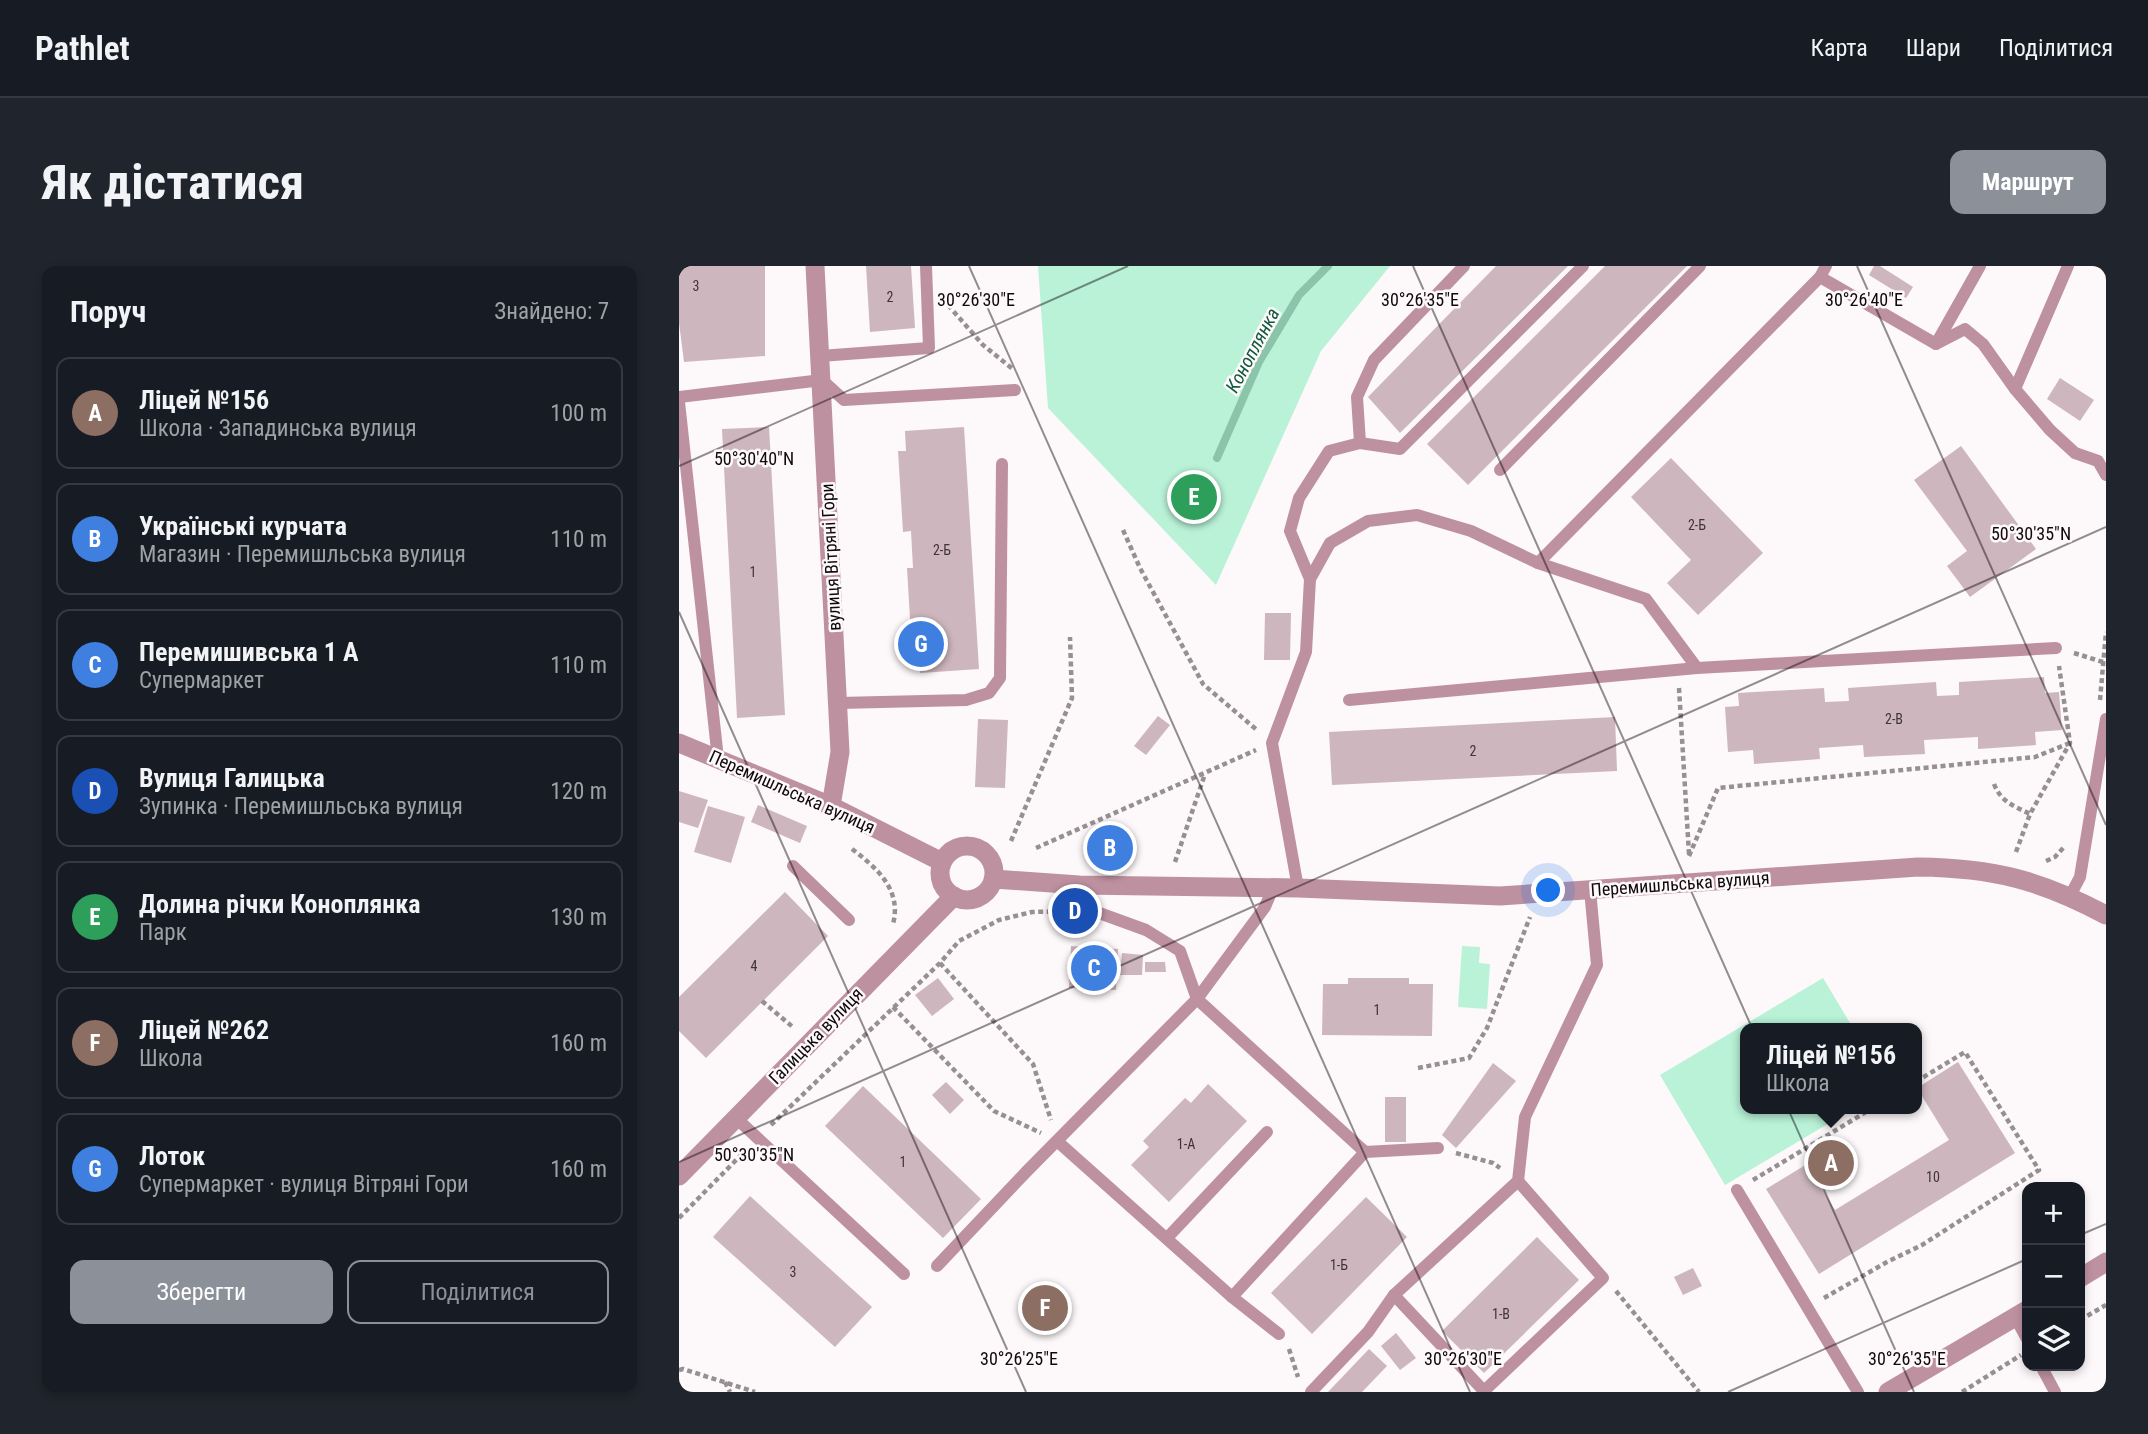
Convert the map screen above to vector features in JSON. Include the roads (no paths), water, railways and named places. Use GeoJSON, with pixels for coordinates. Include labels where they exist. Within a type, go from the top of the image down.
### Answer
{"type":"FeatureCollection","features":[{"type":"Feature","properties":{"kind":"street","name":"вулиця Вітряні Гори"},"geometry":{"type":"LineString","coordinates":[[815,266],[839,703],[840,752],[831,806]]}},
{"type":"Feature","properties":{"kind":"street","name":"Перемишльська вулиця"},"geometry":{"type":"LineString","coordinates":[[679,743],[831,806],[942,862]]}},
{"type":"Feature","properties":{"kind":"street"},"geometry":{"type":"LineString","coordinates":[[960,846],[976,847],[989,856],[993,863],[994,879],[991,887],[978,897],[962,899],[948,891],[941,877],[942,862],[960,846]]}},
{"type":"Feature","properties":{"kind":"street","name":"Перемишльська вулиця"},"geometry":{"type":"LineString","coordinates":[[994,879],[1079,885],[1298,888],[1500,896],[1918,867],[1953,867],[2012,876],[2070,896],[2106,915]]}},
{"type":"Feature","properties":{"kind":"street","name":"Галицька вулиця"},"geometry":{"type":"LineString","coordinates":[[679,1176],[954,896]]}},
{"type":"Feature","properties":{"kind":"street"},"geometry":{"type":"LineString","coordinates":[[2085,1275],[2106,1262]]}},
{"type":"Feature","properties":{"kind":"street"},"geometry":{"type":"LineString","coordinates":[[1888,1392],[2021,1314]]}},
{"type":"Feature","properties":{"kind":"lane"},"geometry":{"type":"LineString","coordinates":[[820,356],[929,348],[926,266]]}},
{"type":"Feature","properties":{"kind":"lane"},"geometry":{"type":"LineString","coordinates":[[1360,443],[1357,397],[1374,360],[1464,266]]}},
{"type":"Feature","properties":{"kind":"lane"},"geometry":{"type":"LineString","coordinates":[[1298,888],[1272,743],[1306,652],[1310,579],[1290,531],[1299,498],[1329,451],[1360,443],[1400,450],[1583,266]]}},
{"type":"Feature","properties":{"kind":"lane"},"geometry":{"type":"LineString","coordinates":[[1500,470],[1700,266]]}},
{"type":"Feature","properties":{"kind":"lane"},"geometry":{"type":"LineString","coordinates":[[1936,344],[1980,266]]}},
{"type":"Feature","properties":{"kind":"lane"},"geometry":{"type":"LineString","coordinates":[[2015,389],[2068,266]]}},
{"type":"Feature","properties":{"kind":"lane"},"geometry":{"type":"LineString","coordinates":[[1538,564],[1823,272],[1936,344]]}},
{"type":"Feature","properties":{"kind":"lane"},"geometry":{"type":"LineString","coordinates":[[1936,344],[1965,329],[1983,344],[2015,389],[2050,430],[2075,453],[2098,461],[2106,475]]}},
{"type":"Feature","properties":{"kind":"lane"},"geometry":{"type":"LineString","coordinates":[[718,759],[679,399],[822,380],[844,400],[1015,390]]}},
{"type":"Feature","properties":{"kind":"lane"},"geometry":{"type":"LineString","coordinates":[[839,703],[966,700],[989,693],[1000,678],[1002,464]]}},
{"type":"Feature","properties":{"kind":"lane"},"geometry":{"type":"LineString","coordinates":[[1310,579],[1330,543],[1368,521],[1417,514],[1471,531],[1538,564],[1646,599],[1697,668]]}},
{"type":"Feature","properties":{"kind":"lane"},"geometry":{"type":"LineString","coordinates":[[1349,700],[1697,668],[2056,648]]}},
{"type":"Feature","properties":{"kind":"lane"},"geometry":{"type":"LineString","coordinates":[[2070,896],[2080,877],[2106,719]]}},
{"type":"Feature","properties":{"kind":"lane"},"geometry":{"type":"LineString","coordinates":[[793,866],[849,920]]}},
{"type":"Feature","properties":{"kind":"lane"},"geometry":{"type":"LineString","coordinates":[[1079,885],[1091,910],[1146,930],[1180,951],[1197,999],[1365,1152]]}},
{"type":"Feature","properties":{"kind":"lane"},"geometry":{"type":"LineString","coordinates":[[937,1266],[1197,999],[1265,907],[1273,888]]}},
{"type":"Feature","properties":{"kind":"lane"},"geometry":{"type":"LineString","coordinates":[[1311,1392],[1369,1332],[1394,1296],[1518,1181],[1525,1117],[1597,965],[1590,890]]}},
{"type":"Feature","properties":{"kind":"lane"},"geometry":{"type":"LineString","coordinates":[[736,1118],[904,1274]]}},
{"type":"Feature","properties":{"kind":"lane"},"geometry":{"type":"LineString","coordinates":[[1167,1238],[1267,1132]]}},
{"type":"Feature","properties":{"kind":"lane"},"geometry":{"type":"LineString","coordinates":[[1057,1141],[1232,1297],[1279,1334]]}},
{"type":"Feature","properties":{"kind":"lane"},"geometry":{"type":"LineString","coordinates":[[1232,1297],[1365,1152],[1438,1148]]}},
{"type":"Feature","properties":{"kind":"lane"},"geometry":{"type":"LineString","coordinates":[[1394,1296],[1484,1391],[1602,1278],[1518,1181]]}},
{"type":"Feature","properties":{"kind":"lane"},"geometry":{"type":"LineString","coordinates":[[1737,1189],[1857,1392]]}},
{"type":"Feature","properties":{"kind":"lane"},"geometry":{"type":"LineString","coordinates":[[2044,1371],[2055,1392]]}},
{"type":"Feature","properties":{"kind":"waterway","name":"Коноплянка"},"geometry":{"type":"LineString","coordinates":[[1217,458],[1259,362],[1299,295],[1328,266]]}},
{"type":"Feature","properties":{"kind":"place","name":"Долина річки Коноплянка"},"geometry":{"type":"Point","coordinates":[1194,497]}},
{"type":"Feature","properties":{"kind":"place","name":"Лоток"},"geometry":{"type":"Point","coordinates":[921,644]}},
{"type":"Feature","properties":{"kind":"place","name":"Українські курчата"},"geometry":{"type":"Point","coordinates":[1110,848]}},
{"type":"Feature","properties":{"kind":"place","name":"Вулиця Галицька"},"geometry":{"type":"Point","coordinates":[1075,911]}},
{"type":"Feature","properties":{"kind":"place","name":"Перемишивська 1 А"},"geometry":{"type":"Point","coordinates":[1094,968]}},
{"type":"Feature","properties":{"kind":"place","name":"Ліцей №156"},"geometry":{"type":"Point","coordinates":[1831,1163]}},
{"type":"Feature","properties":{"kind":"place","name":"Ліцей №262"},"geometry":{"type":"Point","coordinates":[1045,1308]}}]}
